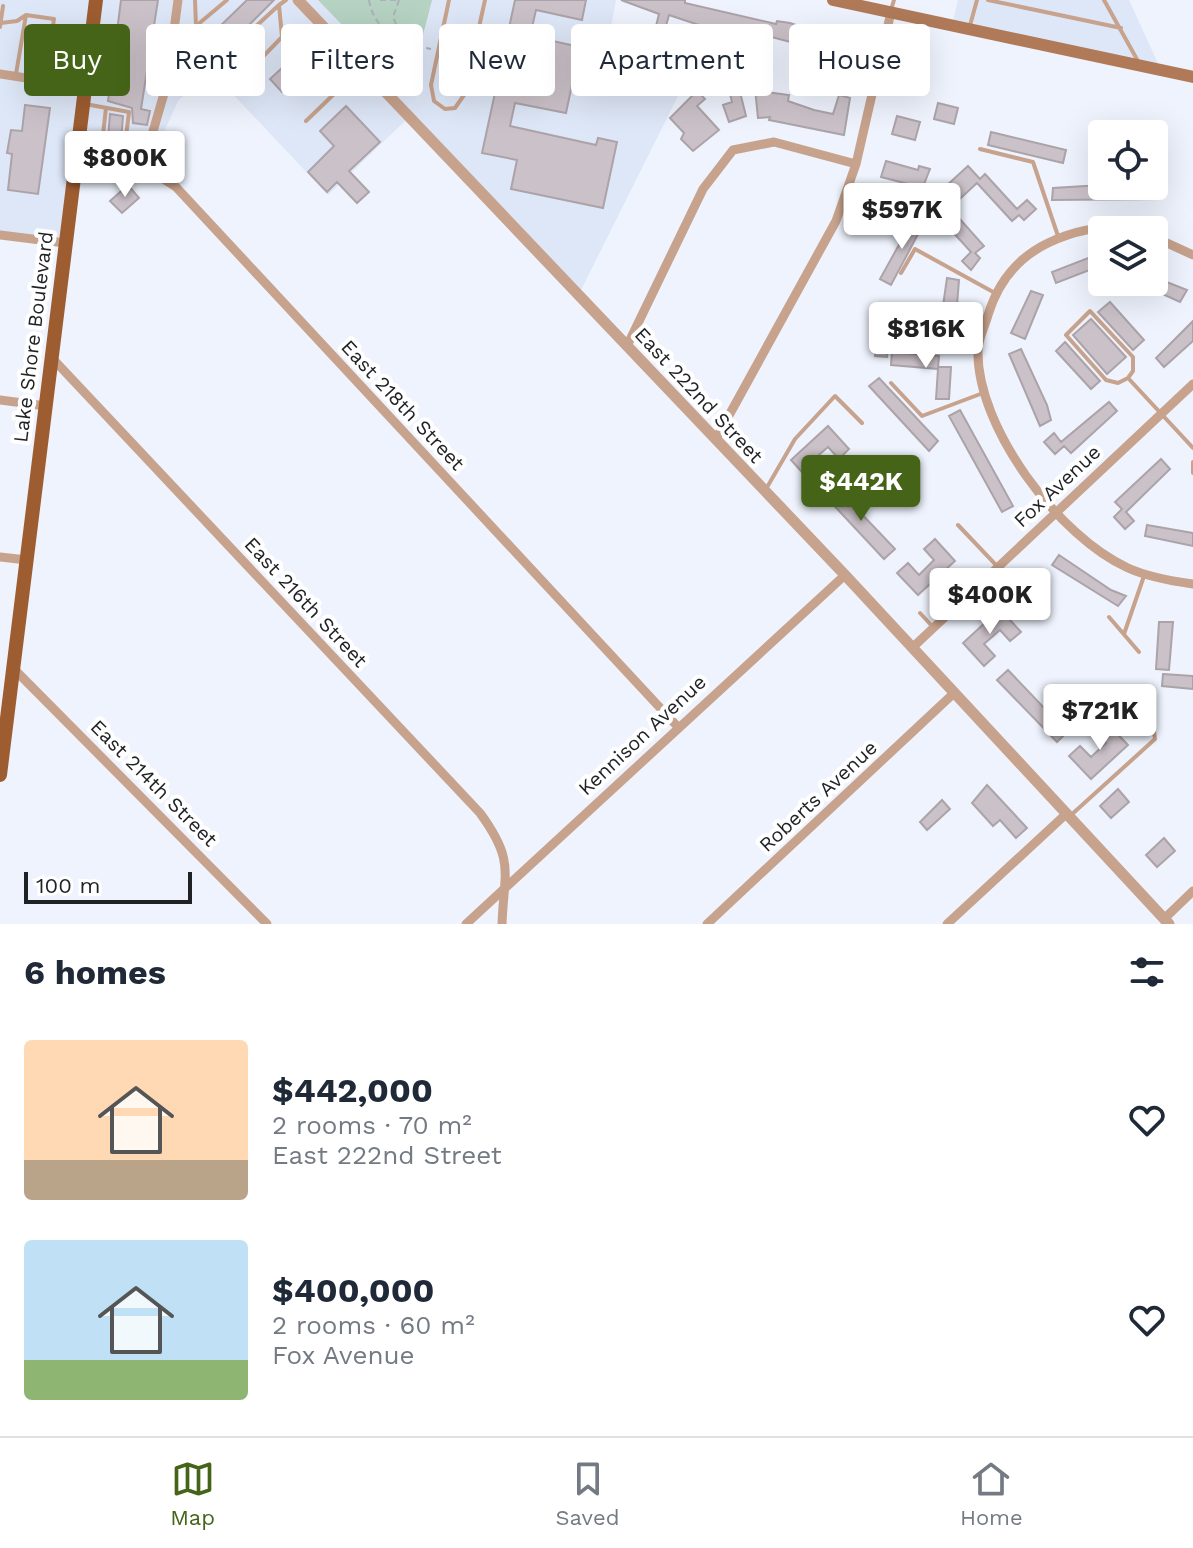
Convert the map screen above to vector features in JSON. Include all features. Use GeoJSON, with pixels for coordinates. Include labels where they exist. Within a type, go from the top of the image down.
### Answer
{"type":"FeatureCollection","features":[{"type":"Feature","properties":{"kind":"main road","name":"Lake Shore Boulevard"},"geometry":{"type":"LineString","coordinates":[[93,24],[96,0]]}},
{"type":"Feature","properties":{"kind":"main road"},"geometry":{"type":"LineString","coordinates":[[833,0],[892,6],[969,29],[1193,77]]}},
{"type":"Feature","properties":{"kind":"main road","name":"Lake Shore Boulevard"},"geometry":{"type":"LineString","coordinates":[[0,775],[4,704],[14,669],[83,96]]}},
{"type":"Feature","properties":{"kind":"street"},"geometry":{"type":"LineString","coordinates":[[143,166],[167,83],[178,0]]}},
{"type":"Feature","properties":{"kind":"street","name":"East 222nd Street"},"geometry":{"type":"LineString","coordinates":[[298,0],[321,24]]}},
{"type":"Feature","properties":{"kind":"street"},"geometry":{"type":"LineString","coordinates":[[716,439],[836,221],[856,164],[892,6]]}},
{"type":"Feature","properties":{"kind":"street"},"geometry":{"type":"LineString","coordinates":[[0,74],[24,77]]}},
{"type":"Feature","properties":{"kind":"street","name":"East 222nd Street"},"geometry":{"type":"LineString","coordinates":[[389,96],[845,575],[1166,921]]}},
{"type":"Feature","properties":{"kind":"street"},"geometry":{"type":"LineString","coordinates":[[627,346],[703,189],[733,150],[774,142],[856,164]]}},
{"type":"Feature","properties":{"kind":"street","name":"East 218th Street"},"geometry":{"type":"LineString","coordinates":[[75,156],[143,166],[176,187],[677,726]]}},
{"type":"Feature","properties":{"kind":"street"},"geometry":{"type":"LineString","coordinates":[[1088,232],[1070,233],[1036,249],[1014,267],[995,293],[978,348],[985,392],[1003,441],[1056,512],[1085,540],[1127,568],[1193,584]]}},
{"type":"Feature","properties":{"kind":"street"},"geometry":{"type":"LineString","coordinates":[[0,235],[65,243]]}},
{"type":"Feature","properties":{"kind":"street"},"geometry":{"type":"LineString","coordinates":[[1168,243],[1193,255]]}},
{"type":"Feature","properties":{"kind":"street","name":"East 216th Street"},"geometry":{"type":"LineString","coordinates":[[53,359],[480,813],[503,853],[508,884]]}},
{"type":"Feature","properties":{"kind":"street","name":"Fox Avenue"},"geometry":{"type":"LineString","coordinates":[[912,648],[1193,384]]}},
{"type":"Feature","properties":{"kind":"street"},"geometry":{"type":"LineString","coordinates":[[0,400],[46,406]]}},
{"type":"Feature","properties":{"kind":"street"},"geometry":{"type":"LineString","coordinates":[[0,557],[27,560]]}},
{"type":"Feature","properties":{"kind":"street","name":"Kennison Avenue"},"geometry":{"type":"LineString","coordinates":[[466,924],[677,726],[845,575]]}},
{"type":"Feature","properties":{"kind":"street","name":"East 214th Street"},"geometry":{"type":"LineString","coordinates":[[14,669],[267,924]]}},
{"type":"Feature","properties":{"kind":"street","name":"Roberts Avenue"},"geometry":{"type":"LineString","coordinates":[[707,924],[953,694]]}},
{"type":"Feature","properties":{"kind":"street"},"geometry":{"type":"LineString","coordinates":[[947,924],[1067,816]]}},
{"type":"Feature","properties":{"kind":"street"},"geometry":{"type":"LineString","coordinates":[[502,924],[508,884]]}},
{"type":"Feature","properties":{"kind":"street"},"geometry":{"type":"LineString","coordinates":[[1166,921],[1193,891]]}},
{"type":"Feature","properties":{"kind":"lane"},"geometry":{"type":"LineString","coordinates":[[195,0],[196,24]]}},
{"type":"Feature","properties":{"kind":"lane"},"geometry":{"type":"LineString","coordinates":[[198,24],[227,0]]}},
{"type":"Feature","properties":{"kind":"lane"},"geometry":{"type":"LineString","coordinates":[[258,24],[286,0]]}},
{"type":"Feature","properties":{"kind":"lane"},"geometry":{"type":"LineString","coordinates":[[449,0],[431,93],[434,101],[445,109],[461,103],[463,96]]}},
{"type":"Feature","properties":{"kind":"lane"},"geometry":{"type":"LineString","coordinates":[[480,24],[485,0]]}},
{"type":"Feature","properties":{"kind":"lane"},"geometry":{"type":"LineString","coordinates":[[969,29],[977,0]]}},
{"type":"Feature","properties":{"kind":"lane"},"geometry":{"type":"LineString","coordinates":[[988,0],[1121,28]]}},
{"type":"Feature","properties":{"kind":"lane"},"geometry":{"type":"LineString","coordinates":[[1104,0],[1140,66]]}},
{"type":"Feature","properties":{"kind":"lane"},"geometry":{"type":"LineString","coordinates":[[265,54],[282,37],[279,5]]}},
{"type":"Feature","properties":{"kind":"lane"},"geometry":{"type":"LineString","coordinates":[[3,6],[0,25],[26,15],[54,19],[53,24]]}},
{"type":"Feature","properties":{"kind":"lane"},"geometry":{"type":"LineString","coordinates":[[15,76],[26,15]]}},
{"type":"Feature","properties":{"kind":"lane"},"geometry":{"type":"LineString","coordinates":[[306,121],[332,96]]}},
{"type":"Feature","properties":{"kind":"lane"},"geometry":{"type":"LineString","coordinates":[[82,104],[129,112],[123,163]]}},
{"type":"Feature","properties":{"kind":"lane"},"geometry":{"type":"LineString","coordinates":[[106,108],[102,143],[125,145]]}},
{"type":"Feature","properties":{"kind":"lane"},"geometry":{"type":"LineString","coordinates":[[78,136],[103,138]]}},
{"type":"Feature","properties":{"kind":"lane"},"geometry":{"type":"LineString","coordinates":[[980,149],[1033,162],[1059,238]]}},
{"type":"Feature","properties":{"kind":"lane"},"geometry":{"type":"LineString","coordinates":[[901,273],[915,249],[995,293]]}},
{"type":"Feature","properties":{"kind":"lane"},"geometry":{"type":"LineString","coordinates":[[1090,311],[1133,357],[1133,371],[1128,378],[1118,383],[1106,380],[1066,335],[1090,311]]}},
{"type":"Feature","properties":{"kind":"lane"},"geometry":{"type":"LineString","coordinates":[[1128,378],[1193,448]]}},
{"type":"Feature","properties":{"kind":"lane"},"geometry":{"type":"LineString","coordinates":[[891,383],[922,416],[985,392]]}},
{"type":"Feature","properties":{"kind":"lane"},"geometry":{"type":"LineString","coordinates":[[764,491],[800,432],[835,396],[862,423]]}},
{"type":"Feature","properties":{"kind":"lane"},"geometry":{"type":"LineString","coordinates":[[1193,462],[1193,473]]}},
{"type":"Feature","properties":{"kind":"lane"},"geometry":{"type":"LineString","coordinates":[[958,525],[1037,608]]}},
{"type":"Feature","properties":{"kind":"lane"},"geometry":{"type":"LineString","coordinates":[[1124,634],[1144,573]]}},
{"type":"Feature","properties":{"kind":"lane"},"geometry":{"type":"LineString","coordinates":[[920,613],[933,628]]}},
{"type":"Feature","properties":{"kind":"lane"},"geometry":{"type":"LineString","coordinates":[[1109,617],[1139,652]]}},
{"type":"Feature","properties":{"kind":"lane"},"geometry":{"type":"LineString","coordinates":[[1067,816],[1155,739],[1154,732],[1130,709]]}},
{"type":"Feature","properties":{"kind":"path"},"geometry":{"type":"LineString","coordinates":[[369,0],[370,11],[381,24]]}},
{"type":"Feature","properties":{"kind":"path"},"geometry":{"type":"LineString","coordinates":[[380,0],[397,0],[393,17],[396,24]]}},
{"type":"Feature","properties":{"kind":"path"},"geometry":{"type":"LineString","coordinates":[[423,48],[438,51]]}},
{"type":"Feature","properties":{"kind":"shaded area"},"geometry":{"type":"Polygon","coordinates":[[[0,0],[616,0],[611,24],[571,24],[571,96],[678,96],[579,294],[409,117],[328,195],[235,96],[265,96],[265,24],[146,24],[146,96],[183,96],[178,101],[147,169],[75,156],[65,243],[0,235],[0,0]]]}},
{"type":"Feature","properties":{"kind":"shaded area"},"geometry":{"type":"Polygon","coordinates":[[[958,0],[1129,0],[1161,70],[952,25],[958,0]]]}},
{"type":"Feature","properties":{"kind":"green space"},"geometry":{"type":"Polygon","coordinates":[[[318,0],[432,0],[423,35],[423,24],[341,24],[318,0]]]}},
{"type":"Feature","properties":{"kind":"building"},"geometry":{"type":"Polygon","coordinates":[[[121,0],[158,0],[154,24],[146,24],[146,77],[141,109],[150,111],[147,125],[133,123],[132,108],[108,101],[109,96],[130,96],[130,24],[118,24],[121,0]]]}},
{"type":"Feature","properties":{"kind":"building"},"geometry":{"type":"Polygon","coordinates":[[[247,0],[274,0],[250,24],[222,24],[247,0]]]}},
{"type":"Feature","properties":{"kind":"building"},"geometry":{"type":"Polygon","coordinates":[[[515,0],[586,0],[582,20],[536,10],[533,24],[510,24],[515,0]]]}},
{"type":"Feature","properties":{"kind":"building"},"geometry":{"type":"Polygon","coordinates":[[[621,0],[685,0],[685,3],[776,24],[777,21],[793,24],[789,24],[789,42],[773,37],[773,24],[696,24],[669,15],[666,24],[656,24],[659,14],[621,0]]]}},
{"type":"Feature","properties":{"kind":"building"},"geometry":{"type":"Polygon","coordinates":[[[555,42],[571,45],[571,89],[566,113],[515,103],[510,126],[596,145],[598,138],[617,142],[603,208],[511,189],[517,160],[482,153],[494,96],[555,96],[555,42]]]}},
{"type":"Feature","properties":{"kind":"building"},"geometry":{"type":"Polygon","coordinates":[[[281,69],[281,91],[270,79],[281,69]]]}},
{"type":"Feature","properties":{"kind":"building"},"geometry":{"type":"Polygon","coordinates":[[[773,93],[789,95],[788,101],[833,114],[839,96],[850,98],[844,135],[769,120],[770,117],[758,118],[756,96],[773,96],[773,93]]]}},
{"type":"Feature","properties":{"kind":"building"},"geometry":{"type":"Polygon","coordinates":[[[692,96],[702,96],[705,99],[697,106],[719,130],[693,151],[681,139],[684,133],[670,118],[692,96]]]}},
{"type":"Feature","properties":{"kind":"building"},"geometry":{"type":"Polygon","coordinates":[[[730,96],[741,96],[746,116],[729,122],[723,105],[732,102],[730,96]]]}},
{"type":"Feature","properties":{"kind":"building"},"geometry":{"type":"Polygon","coordinates":[[[938,103],[958,108],[954,124],[934,119],[938,103]]]}},
{"type":"Feature","properties":{"kind":"building"},"geometry":{"type":"Polygon","coordinates":[[[25,105],[50,108],[38,194],[8,190],[12,154],[7,153],[11,130],[22,131],[25,105]]]}},
{"type":"Feature","properties":{"kind":"building"},"geometry":{"type":"Polygon","coordinates":[[[346,106],[380,142],[349,171],[369,192],[357,203],[337,182],[327,192],[308,172],[334,146],[320,131],[346,106]]]}},
{"type":"Feature","properties":{"kind":"building"},"geometry":{"type":"Polygon","coordinates":[[[110,114],[123,116],[121,140],[108,138],[110,114]]]}},
{"type":"Feature","properties":{"kind":"building"},"geometry":{"type":"Polygon","coordinates":[[[897,116],[920,122],[915,140],[892,134],[897,116]]]}},
{"type":"Feature","properties":{"kind":"building"},"geometry":{"type":"Polygon","coordinates":[[[991,132],[1066,150],[1063,163],[988,145],[991,132]]]}},
{"type":"Feature","properties":{"kind":"building"},"geometry":{"type":"Polygon","coordinates":[[[886,161],[918,170],[919,166],[930,169],[917,202],[907,198],[912,185],[881,177],[886,161]]]}},
{"type":"Feature","properties":{"kind":"building"},"geometry":{"type":"Polygon","coordinates":[[[968,166],[980,179],[985,174],[1017,209],[1027,200],[1036,209],[1024,220],[1019,215],[1012,221],[977,183],[950,208],[984,246],[975,253],[980,258],[971,270],[962,261],[971,252],[939,217],[945,211],[933,198],[968,166]]]}},
{"type":"Feature","properties":{"kind":"building"},"geometry":{"type":"Polygon","coordinates":[[[128,185],[139,198],[122,213],[110,201],[128,185]]]}},
{"type":"Feature","properties":{"kind":"building"},"geometry":{"type":"Polygon","coordinates":[[[1088,186],[1088,200],[1052,200],[1053,188],[1088,186]]]}},
{"type":"Feature","properties":{"kind":"building"},"geometry":{"type":"Polygon","coordinates":[[[915,216],[925,221],[891,285],[880,279],[915,216]]]}},
{"type":"Feature","properties":{"kind":"building"},"geometry":{"type":"Polygon","coordinates":[[[1088,258],[1088,271],[1056,283],[1052,272],[1088,258]]]}},
{"type":"Feature","properties":{"kind":"building"},"geometry":{"type":"Polygon","coordinates":[[[947,278],[959,280],[957,305],[943,306],[947,278]]]}},
{"type":"Feature","properties":{"kind":"building"},"geometry":{"type":"Polygon","coordinates":[[[1168,283],[1187,290],[1180,302],[1167,296],[1168,283]]]}},
{"type":"Feature","properties":{"kind":"building"},"geometry":{"type":"Polygon","coordinates":[[[1031,291],[1043,295],[1025,339],[1011,333],[1031,291]]]}},
{"type":"Feature","properties":{"kind":"building"},"geometry":{"type":"Polygon","coordinates":[[[1110,302],[1144,340],[1133,350],[1098,312],[1110,302]]]}},
{"type":"Feature","properties":{"kind":"building"},"geometry":{"type":"Polygon","coordinates":[[[897,303],[943,306],[942,318],[896,316],[897,303]]]}},
{"type":"Feature","properties":{"kind":"building"},"geometry":{"type":"Polygon","coordinates":[[[880,308],[892,310],[887,357],[875,356],[880,308]]]}},
{"type":"Feature","properties":{"kind":"building"},"geometry":{"type":"Polygon","coordinates":[[[1091,319],[1126,357],[1107,374],[1073,335],[1091,319]]]}},
{"type":"Feature","properties":{"kind":"building"},"geometry":{"type":"Polygon","coordinates":[[[1193,321],[1193,341],[1164,367],[1156,358],[1193,321]]]}},
{"type":"Feature","properties":{"kind":"building"},"geometry":{"type":"Polygon","coordinates":[[[1065,342],[1100,381],[1091,389],[1056,351],[1065,342]]]}},
{"type":"Feature","properties":{"kind":"building"},"geometry":{"type":"Polygon","coordinates":[[[1021,349],[1051,420],[1040,426],[1009,354],[1021,349]]]}},
{"type":"Feature","properties":{"kind":"building"},"geometry":{"type":"Polygon","coordinates":[[[892,352],[939,356],[938,367],[951,367],[949,399],[936,399],[938,369],[891,365],[892,352]]]}},
{"type":"Feature","properties":{"kind":"building"},"geometry":{"type":"Polygon","coordinates":[[[879,378],[938,441],[929,451],[869,386],[879,378]]]}},
{"type":"Feature","properties":{"kind":"building"},"geometry":{"type":"Polygon","coordinates":[[[1109,402],[1117,411],[1071,453],[1064,446],[1055,454],[1044,442],[1054,433],[1061,442],[1109,402]]]}},
{"type":"Feature","properties":{"kind":"building"},"geometry":{"type":"Polygon","coordinates":[[[960,410],[1013,506],[1002,512],[949,416],[960,410]]]}},
{"type":"Feature","properties":{"kind":"building"},"geometry":{"type":"Polygon","coordinates":[[[828,426],[849,449],[839,459],[828,447],[812,461],[823,473],[812,483],[791,460],[828,426]]]}},
{"type":"Feature","properties":{"kind":"building"},"geometry":{"type":"Polygon","coordinates":[[[1161,459],[1170,469],[1126,512],[1134,521],[1125,529],[1114,517],[1122,509],[1115,502],[1161,459]]]}},
{"type":"Feature","properties":{"kind":"building"},"geometry":{"type":"Polygon","coordinates":[[[836,487],[895,549],[884,559],[826,497],[836,487]]]}},
{"type":"Feature","properties":{"kind":"building"},"geometry":{"type":"Polygon","coordinates":[[[1147,525],[1193,533],[1193,546],[1145,536],[1147,525]]]}},
{"type":"Feature","properties":{"kind":"building"},"geometry":{"type":"Polygon","coordinates":[[[935,539],[955,561],[918,595],[897,573],[908,563],[919,575],[934,560],[924,549],[935,539]]]}},
{"type":"Feature","properties":{"kind":"building"},"geometry":{"type":"Polygon","coordinates":[[[1059,555],[1111,590],[1126,596],[1118,606],[1052,565],[1059,555]]]}},
{"type":"Feature","properties":{"kind":"building"},"geometry":{"type":"Polygon","coordinates":[[[1000,609],[1021,632],[1010,641],[1000,630],[984,644],[995,656],[984,666],[963,643],[1000,609]]]}},
{"type":"Feature","properties":{"kind":"building"},"geometry":{"type":"Polygon","coordinates":[[[1159,622],[1173,622],[1169,670],[1156,669],[1159,622]]]}},
{"type":"Feature","properties":{"kind":"building"},"geometry":{"type":"Polygon","coordinates":[[[1008,670],[1067,732],[1057,742],[997,680],[1008,670]]]}},
{"type":"Feature","properties":{"kind":"building"},"geometry":{"type":"Polygon","coordinates":[[[1163,674],[1193,676],[1193,689],[1162,686],[1163,674]]]}},
{"type":"Feature","properties":{"kind":"building"},"geometry":{"type":"Polygon","coordinates":[[[1106,722],[1128,745],[1091,779],[1069,756],[1080,746],[1091,757],[1106,743],[1095,732],[1106,722]]]}},
{"type":"Feature","properties":{"kind":"building"},"geometry":{"type":"Polygon","coordinates":[[[987,785],[1027,828],[1016,838],[1000,820],[993,826],[972,803],[987,785]]]}},
{"type":"Feature","properties":{"kind":"building"},"geometry":{"type":"Polygon","coordinates":[[[1118,789],[1129,802],[1111,818],[1100,806],[1118,789]]]}},
{"type":"Feature","properties":{"kind":"building"},"geometry":{"type":"Polygon","coordinates":[[[942,800],[950,809],[927,830],[920,822],[942,800]]]}},
{"type":"Feature","properties":{"kind":"building"},"geometry":{"type":"Polygon","coordinates":[[[1164,838],[1175,851],[1157,867],[1146,855],[1164,838]]]}}]}
